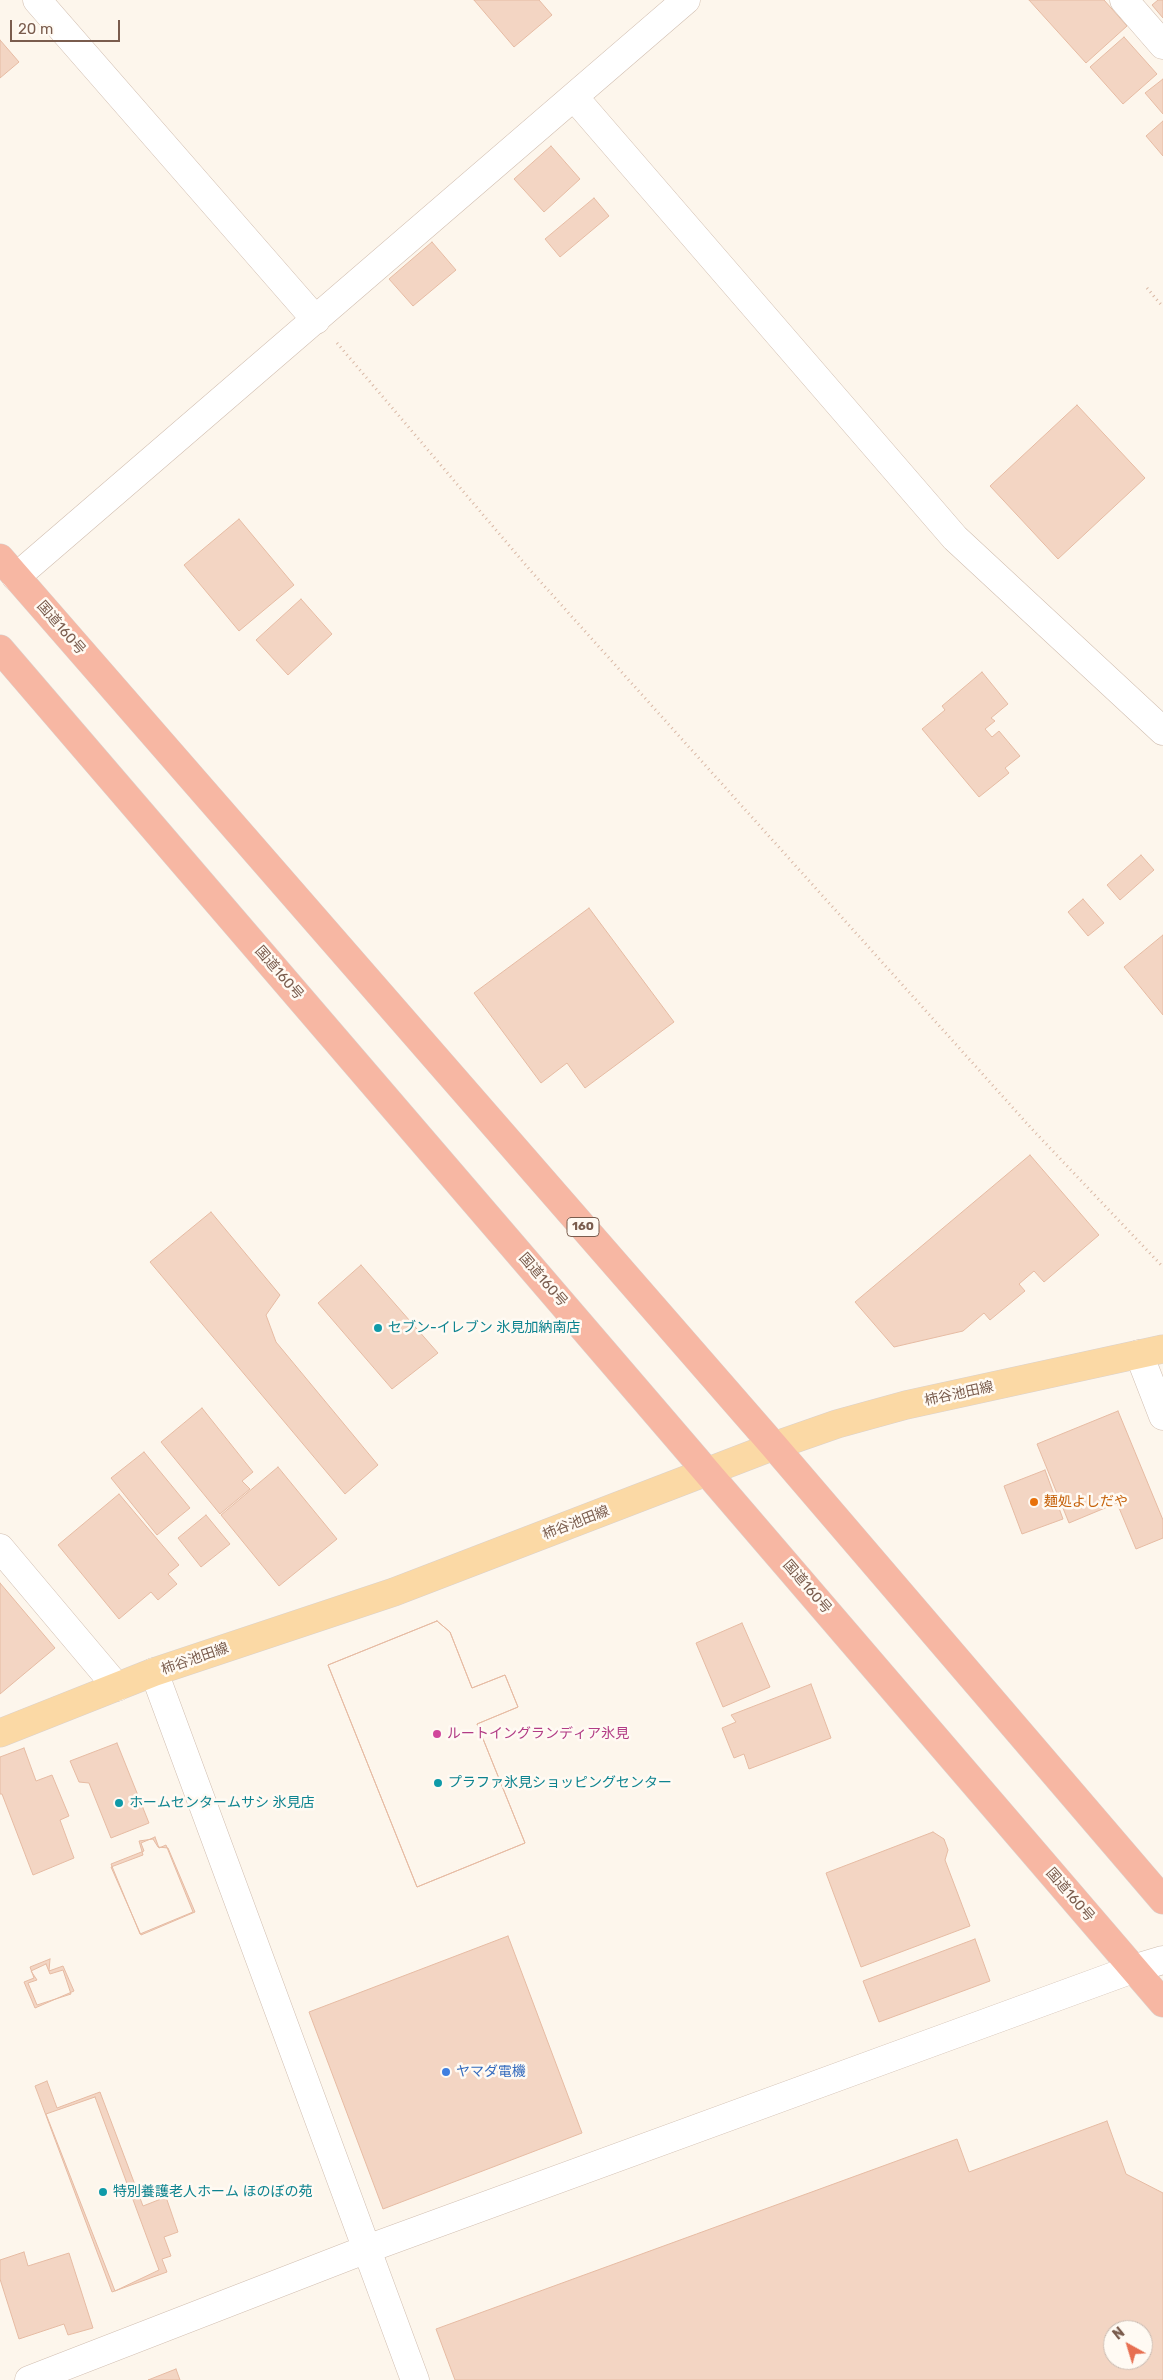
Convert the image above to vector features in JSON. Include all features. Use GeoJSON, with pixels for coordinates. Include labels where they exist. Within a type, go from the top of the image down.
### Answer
{"type":"FeatureCollection","features":[{"type":"Feature","properties":{"kind":"highway","name":"国道160号"},"geometry":{"type":"LineString","coordinates":[[8,567],[774,1446],[1163,1900]]}},
{"type":"Feature","properties":{"kind":"highway","name":"国道160号"},"geometry":{"type":"LineString","coordinates":[[0,649],[1163,2003]]}},
{"type":"Feature","properties":{"kind":"main road","name":"柿谷池田線"},"geometry":{"type":"LineString","coordinates":[[0,1733],[154,1672],[394,1592],[709,1473],[774,1446],[837,1424],[906,1405],[1151,1352]]}},
{"type":"Feature","properties":{"kind":"street"},"geometry":{"type":"LineString","coordinates":[[37,0],[316,320]]}},
{"type":"Feature","properties":{"kind":"street"},"geometry":{"type":"LineString","coordinates":[[8,567],[316,320],[686,0]]}},
{"type":"Feature","properties":{"kind":"street"},"geometry":{"type":"LineString","coordinates":[[1124,0],[1163,45]]}},
{"type":"Feature","properties":{"kind":"street"},"geometry":{"type":"LineString","coordinates":[[574,97],[956,538],[1163,731]]}},
{"type":"Feature","properties":{"kind":"street"},"geometry":{"type":"LineString","coordinates":[[1151,1352],[1163,1416]]}},
{"type":"Feature","properties":{"kind":"street"},"geometry":{"type":"LineString","coordinates":[[0,1548],[117,1687]]}},
{"type":"Feature","properties":{"kind":"street"},"geometry":{"type":"LineString","coordinates":[[154,1672],[415,2380]]}},
{"type":"Feature","properties":{"kind":"street"},"geometry":{"type":"LineString","coordinates":[[29,2380],[367,2249],[1133,1969],[1163,1960]]}},
{"type":"Feature","properties":{"kind":"path"},"geometry":{"type":"LineString","coordinates":[[1147,288],[1163,307]]}},
{"type":"Feature","properties":{"kind":"path"},"geometry":{"type":"LineString","coordinates":[[316,320],[530,570],[1032,1128],[1163,1267]]}},
{"type":"Feature","properties":{"kind":"building"},"geometry":{"type":"Polygon","coordinates":[[[474,0],[539,0],[552,15],[514,47],[474,0]]]}},
{"type":"Feature","properties":{"kind":"building"},"geometry":{"type":"Polygon","coordinates":[[[1029,0],[1104,0],[1127,26],[1086,63],[1029,0]]]}},
{"type":"Feature","properties":{"kind":"building"},"geometry":{"type":"Polygon","coordinates":[[[1158,0],[1163,0],[1163,18],[1152,5],[1158,0]]]}},
{"type":"Feature","properties":{"kind":"building"},"geometry":{"type":"Polygon","coordinates":[[[1124,37],[1157,74],[1123,104],[1090,67],[1124,37]]]}},
{"type":"Feature","properties":{"kind":"building"},"geometry":{"type":"Polygon","coordinates":[[[0,40],[19,62],[0,78],[0,40]]]}},
{"type":"Feature","properties":{"kind":"building"},"geometry":{"type":"Polygon","coordinates":[[[1163,79],[1163,114],[1145,93],[1163,79]]]}},
{"type":"Feature","properties":{"kind":"building"},"geometry":{"type":"Polygon","coordinates":[[[1163,121],[1163,156],[1146,136],[1163,121]]]}},
{"type":"Feature","properties":{"kind":"building"},"geometry":{"type":"Polygon","coordinates":[[[551,146],[580,179],[544,212],[514,179],[551,146]]]}},
{"type":"Feature","properties":{"kind":"building"},"geometry":{"type":"Polygon","coordinates":[[[594,198],[609,216],[560,257],[545,239],[594,198]]]}},
{"type":"Feature","properties":{"kind":"building"},"geometry":{"type":"Polygon","coordinates":[[[432,242],[456,270],[413,306],[389,279],[432,242]]]}},
{"type":"Feature","properties":{"kind":"building"},"geometry":{"type":"Polygon","coordinates":[[[1077,405],[1145,478],[1058,559],[990,486],[1077,405]]]}},
{"type":"Feature","properties":{"kind":"building"},"geometry":{"type":"Polygon","coordinates":[[[239,519],[294,585],[239,631],[184,565],[239,519]]]}},
{"type":"Feature","properties":{"kind":"building"},"geometry":{"type":"Polygon","coordinates":[[[301,599],[332,634],[288,675],[256,640],[301,599]]]}},
{"type":"Feature","properties":{"kind":"building"},"geometry":{"type":"Polygon","coordinates":[[[982,672],[1008,704],[991,718],[995,721],[985,729],[992,737],[999,731],[1020,756],[1005,768],[1009,773],[979,797],[922,729],[945,710],[942,706],[982,672]]]}},
{"type":"Feature","properties":{"kind":"building"},"geometry":{"type":"Polygon","coordinates":[[[1141,855],[1154,870],[1120,900],[1107,885],[1141,855]]]}},
{"type":"Feature","properties":{"kind":"building"},"geometry":{"type":"Polygon","coordinates":[[[1083,899],[1104,923],[1088,936],[1068,912],[1083,899]]]}},
{"type":"Feature","properties":{"kind":"building"},"geometry":{"type":"Polygon","coordinates":[[[589,908],[674,1022],[585,1088],[567,1063],[541,1083],[474,993],[589,908]]]}},
{"type":"Feature","properties":{"kind":"building"},"geometry":{"type":"Polygon","coordinates":[[[1163,935],[1163,1015],[1124,967],[1163,935]]]}},
{"type":"Feature","properties":{"kind":"building"},"geometry":{"type":"Polygon","coordinates":[[[1030,1155],[1099,1235],[1044,1282],[1034,1271],[1019,1284],[1025,1291],[990,1320],[984,1313],[963,1331],[894,1347],[855,1302],[1030,1155]]]}},
{"type":"Feature","properties":{"kind":"building"},"geometry":{"type":"Polygon","coordinates":[[[211,1212],[280,1295],[266,1315],[276,1342],[378,1465],[345,1494],[150,1262],[211,1212]]]}},
{"type":"Feature","properties":{"kind":"building","name":"セブン-イレブン 氷見加納南店"},"geometry":{"type":"Polygon","coordinates":[[[361,1265],[438,1353],[392,1389],[318,1303],[361,1265]]]}},
{"type":"Feature","properties":{"kind":"building"},"geometry":{"type":"Polygon","coordinates":[[[202,1408],[253,1472],[242,1481],[250,1489],[220,1514],[161,1442],[202,1408]]]}},
{"type":"Feature","properties":{"kind":"building"},"geometry":{"type":"Polygon","coordinates":[[[1118,1411],[1163,1520],[1163,1538],[1136,1549],[1117,1503],[1069,1523],[1037,1444],[1118,1411]]]}},
{"type":"Feature","properties":{"kind":"building"},"geometry":{"type":"Polygon","coordinates":[[[144,1452],[190,1508],[157,1535],[111,1478],[144,1452]]]}},
{"type":"Feature","properties":{"kind":"building"},"geometry":{"type":"Polygon","coordinates":[[[278,1467],[337,1539],[279,1586],[221,1515],[278,1467]]]}},
{"type":"Feature","properties":{"kind":"building","name":"麺処よしだや"},"geometry":{"type":"Polygon","coordinates":[[[1045,1470],[1063,1519],[1022,1534],[1004,1486],[1045,1470]]]}},
{"type":"Feature","properties":{"kind":"building"},"geometry":{"type":"Polygon","coordinates":[[[119,1494],[179,1565],[168,1574],[177,1584],[158,1600],[151,1592],[119,1619],[58,1545],[119,1494]]]}},
{"type":"Feature","properties":{"kind":"building"},"geometry":{"type":"Polygon","coordinates":[[[206,1515],[230,1544],[201,1567],[178,1538],[206,1515]]]}},
{"type":"Feature","properties":{"kind":"building"},"geometry":{"type":"Polygon","coordinates":[[[0,1583],[55,1648],[0,1694],[0,1583]]]}},
{"type":"Feature","properties":{"kind":"building","name":"プラファ氷見ショッピングセンター"},"geometry":{"type":"Polygon","coordinates":[[[437,1621],[450,1632],[472,1688],[505,1675],[518,1707],[477,1724],[525,1843],[417,1887],[328,1665],[437,1621]]]}},
{"type":"Feature","properties":{"kind":"building","name":"プラファ氷見ショッピングセンター"},"geometry":{"type":"Polygon","coordinates":[[[437,1621],[450,1632],[472,1688],[505,1675],[518,1707],[477,1724],[525,1843],[417,1887],[328,1665],[437,1621]]]}},
{"type":"Feature","properties":{"kind":"building"},"geometry":{"type":"Polygon","coordinates":[[[742,1623],[770,1687],[723,1707],[696,1643],[742,1623]]]}},
{"type":"Feature","properties":{"kind":"building"},"geometry":{"type":"Polygon","coordinates":[[[811,1684],[831,1738],[749,1769],[744,1754],[734,1758],[722,1728],[736,1722],[731,1715],[811,1684]]]}},
{"type":"Feature","properties":{"kind":"building","name":"ホームセンタームサシ 氷見店"},"geometry":{"type":"Polygon","coordinates":[[[117,1743],[149,1823],[111,1838],[89,1783],[79,1782],[70,1761],[117,1743]]]}},
{"type":"Feature","properties":{"kind":"building"},"geometry":{"type":"Polygon","coordinates":[[[24,1748],[36,1781],[52,1775],[69,1816],[60,1820],[74,1858],[33,1875],[2,1794],[0,1794],[0,1757],[24,1748]]]}},
{"type":"Feature","properties":{"kind":"building"},"geometry":{"type":"Polygon","coordinates":[[[933,1832],[944,1839],[948,1850],[945,1860],[970,1926],[861,1967],[826,1873],[933,1832]]]}},
{"type":"Feature","properties":{"kind":"building"},"geometry":{"type":"Polygon","coordinates":[[[155,1837],[159,1848],[166,1845],[193,1912],[140,1934],[111,1864],[144,1851],[141,1843],[155,1837]]]}},
{"type":"Feature","properties":{"kind":"building"},"geometry":{"type":"Polygon","coordinates":[[[153,1839],[158,1847],[168,1848],[195,1912],[141,1935],[111,1867],[143,1855],[139,1841],[153,1839]]]}},
{"type":"Feature","properties":{"kind":"building","name":"ヤマダ電機"},"geometry":{"type":"Polygon","coordinates":[[[508,1936],[582,2133],[383,2209],[309,2012],[508,1936]]]}},
{"type":"Feature","properties":{"kind":"building"},"geometry":{"type":"Polygon","coordinates":[[[975,1939],[990,1981],[879,2022],[863,1981],[975,1939]]]}},
{"type":"Feature","properties":{"kind":"building"},"geometry":{"type":"Polygon","coordinates":[[[50,1959],[49,1971],[63,1966],[74,1991],[35,2008],[24,1982],[34,1978],[30,1967],[50,1959]]]}},
{"type":"Feature","properties":{"kind":"building"},"geometry":{"type":"Polygon","coordinates":[[[46,1964],[50,1974],[63,1970],[71,1994],[37,2005],[28,1983],[37,1980],[31,1971],[46,1964]]]}},
{"type":"Feature","properties":{"kind":"building","name":"特別養護老人ホーム ほのぼの苑"},"geometry":{"type":"Polygon","coordinates":[[[47,2081],[57,2108],[100,2092],[143,2206],[166,2197],[178,2232],[164,2237],[171,2256],[162,2259],[167,2272],[112,2292],[35,2086],[47,2081]]]}},
{"type":"Feature","properties":{"kind":"building","name":"特別養護老人ホーム ほのぼの苑"},"geometry":{"type":"Polygon","coordinates":[[[95,2097],[159,2270],[115,2291],[46,2114],[95,2097]]]}},
{"type":"Feature","properties":{"kind":"building"},"geometry":{"type":"Polygon","coordinates":[[[1107,2121],[1126,2174],[1163,2193],[1163,2380],[455,2380],[436,2329],[957,2139],[969,2172],[1107,2121]]]}},
{"type":"Feature","properties":{"kind":"building"},"geometry":{"type":"Polygon","coordinates":[[[24,2252],[28,2266],[69,2253],[93,2328],[68,2335],[64,2324],[19,2339],[0,2279],[0,2260],[24,2252]]]}},
{"type":"Feature","properties":{"kind":"building"},"geometry":{"type":"Polygon","coordinates":[[[176,2369],[180,2380],[148,2380],[176,2369]]]}},
{"type":"Feature","properties":{"kind":"place","name":"セブン-イレブン 氷見加納南店"},"geometry":{"type":"Point","coordinates":[378,1328]}},
{"type":"Feature","properties":{"kind":"place","name":"麺処よしだや"},"geometry":{"type":"Point","coordinates":[1034,1502]}},
{"type":"Feature","properties":{"kind":"place","name":"ルートイングランディア氷見"},"geometry":{"type":"Point","coordinates":[437,1734]}},
{"type":"Feature","properties":{"kind":"place","name":"プラファ氷見ショッピングセンター"},"geometry":{"type":"Point","coordinates":[438,1783]}},
{"type":"Feature","properties":{"kind":"place","name":"ホームセンタームサシ 氷見店"},"geometry":{"type":"Point","coordinates":[119,1803]}},
{"type":"Feature","properties":{"kind":"place","name":"ヤマダ電機"},"geometry":{"type":"Point","coordinates":[446,2072]}},
{"type":"Feature","properties":{"kind":"place","name":"特別養護老人ホーム ほのぼの苑"},"geometry":{"type":"Point","coordinates":[103,2192]}}]}
